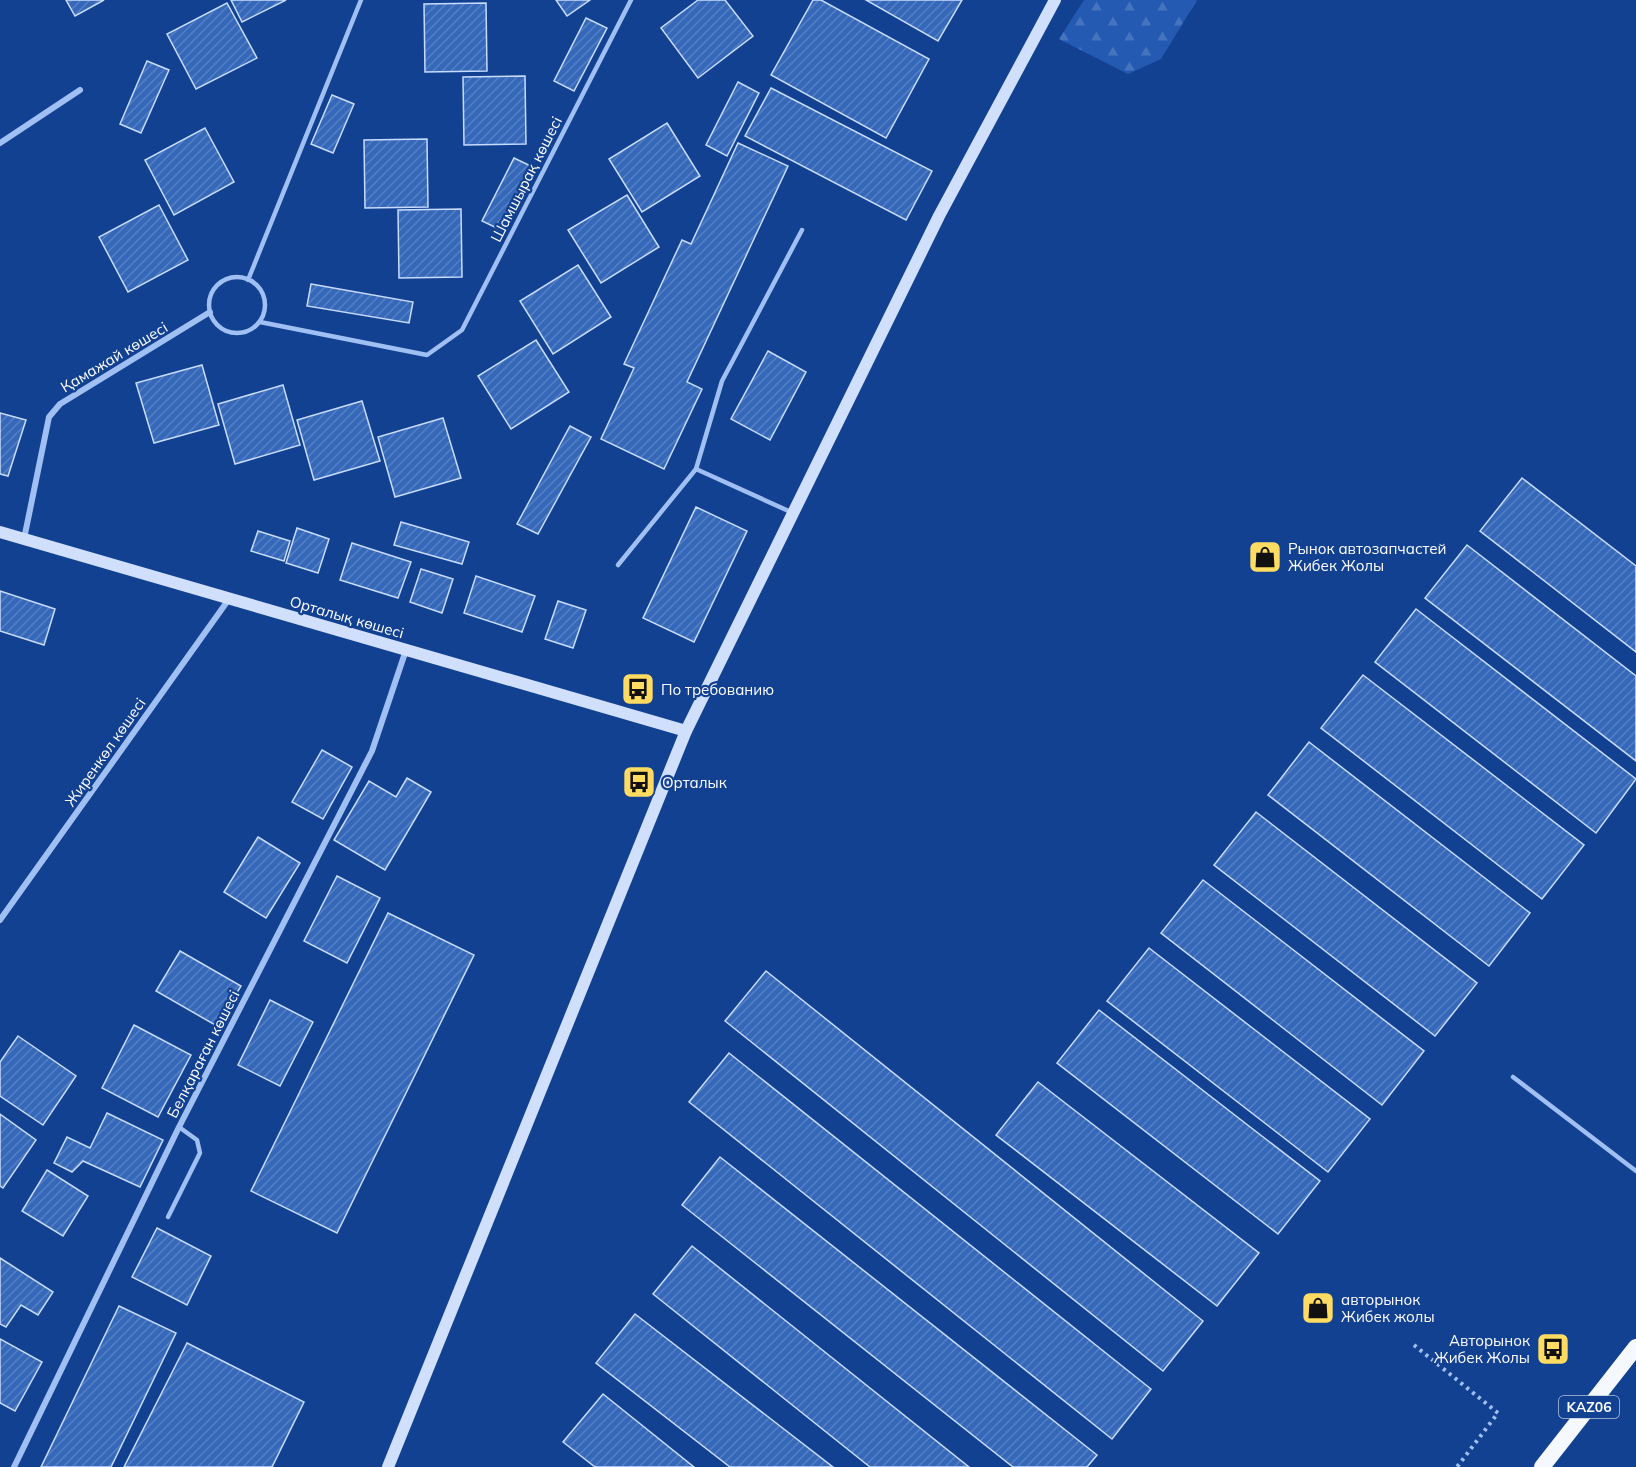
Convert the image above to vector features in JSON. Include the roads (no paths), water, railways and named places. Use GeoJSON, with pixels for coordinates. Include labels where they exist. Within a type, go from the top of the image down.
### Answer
{"type":"FeatureCollection","features":[{"type":"Feature","properties":{"kind":"highway","name":"KАZ06"},"geometry":{"type":"LineString","coordinates":[[1542,1467],[1636,1347]]}},
{"type":"Feature","properties":{"kind":"main road"},"geometry":{"type":"LineString","coordinates":[[388,1467],[686,731],[939,216],[1055,0]]}},
{"type":"Feature","properties":{"kind":"main road","name":"Орталық көшесі"},"geometry":{"type":"LineString","coordinates":[[0,532],[686,731]]}},
{"type":"Feature","properties":{"kind":"street"},"geometry":{"type":"LineString","coordinates":[[0,143],[80,90]]}},
{"type":"Feature","properties":{"kind":"street","name":"Қамажай көшесі"},"geometry":{"type":"LineString","coordinates":[[24,539],[50,417],[60,404],[210,312]]}},
{"type":"Feature","properties":{"kind":"street","name":"Жиренкөл көшесі"},"geometry":{"type":"LineString","coordinates":[[0,920],[230,598]]}},
{"type":"Feature","properties":{"kind":"street","name":"Белқараған көшесі"},"geometry":{"type":"LineString","coordinates":[[14,1467],[179,1127],[372,751],[406,649]]}},
{"type":"Feature","properties":{"kind":"lane"},"geometry":{"type":"LineString","coordinates":[[248,280],[362,0]]}},
{"type":"Feature","properties":{"kind":"lane","name":"Шамшырақ көшесі"},"geometry":{"type":"LineString","coordinates":[[260,322],[427,355],[462,330],[631,0]]}},
{"type":"Feature","properties":{"kind":"lane"},"geometry":{"type":"LineString","coordinates":[[618,565],[696,470],[722,381],[802,230]]}},
{"type":"Feature","properties":{"kind":"lane"},"geometry":{"type":"LineString","coordinates":[[232,278],[248,280],[257,286],[265,301],[260,322],[250,330],[232,333],[215,324],[210,312],[210,297],[218,284],[232,278]]}},
{"type":"Feature","properties":{"kind":"lane"},"geometry":{"type":"LineString","coordinates":[[696,470],[793,513]]}},
{"type":"Feature","properties":{"kind":"lane"},"geometry":{"type":"LineString","coordinates":[[1513,1077],[1636,1171]]}},
{"type":"Feature","properties":{"kind":"lane"},"geometry":{"type":"LineString","coordinates":[[168,1217],[200,1153],[197,1140],[179,1127]]}},
{"type":"Feature","properties":{"kind":"place","name":"Рынок автозапчастей Жибек Жолы"},"geometry":{"type":"Point","coordinates":[1265,557]}},
{"type":"Feature","properties":{"kind":"place","name":"По требованию"},"geometry":{"type":"Point","coordinates":[638,689]}},
{"type":"Feature","properties":{"kind":"place","name":"Орталык"},"geometry":{"type":"Point","coordinates":[639,782]}},
{"type":"Feature","properties":{"kind":"place","name":"авторынок Жибек жолы"},"geometry":{"type":"Point","coordinates":[1318,1308]}},
{"type":"Feature","properties":{"kind":"place","name":"Авторынок Жибек Жолы"},"geometry":{"type":"Point","coordinates":[1553,1349]}}]}
